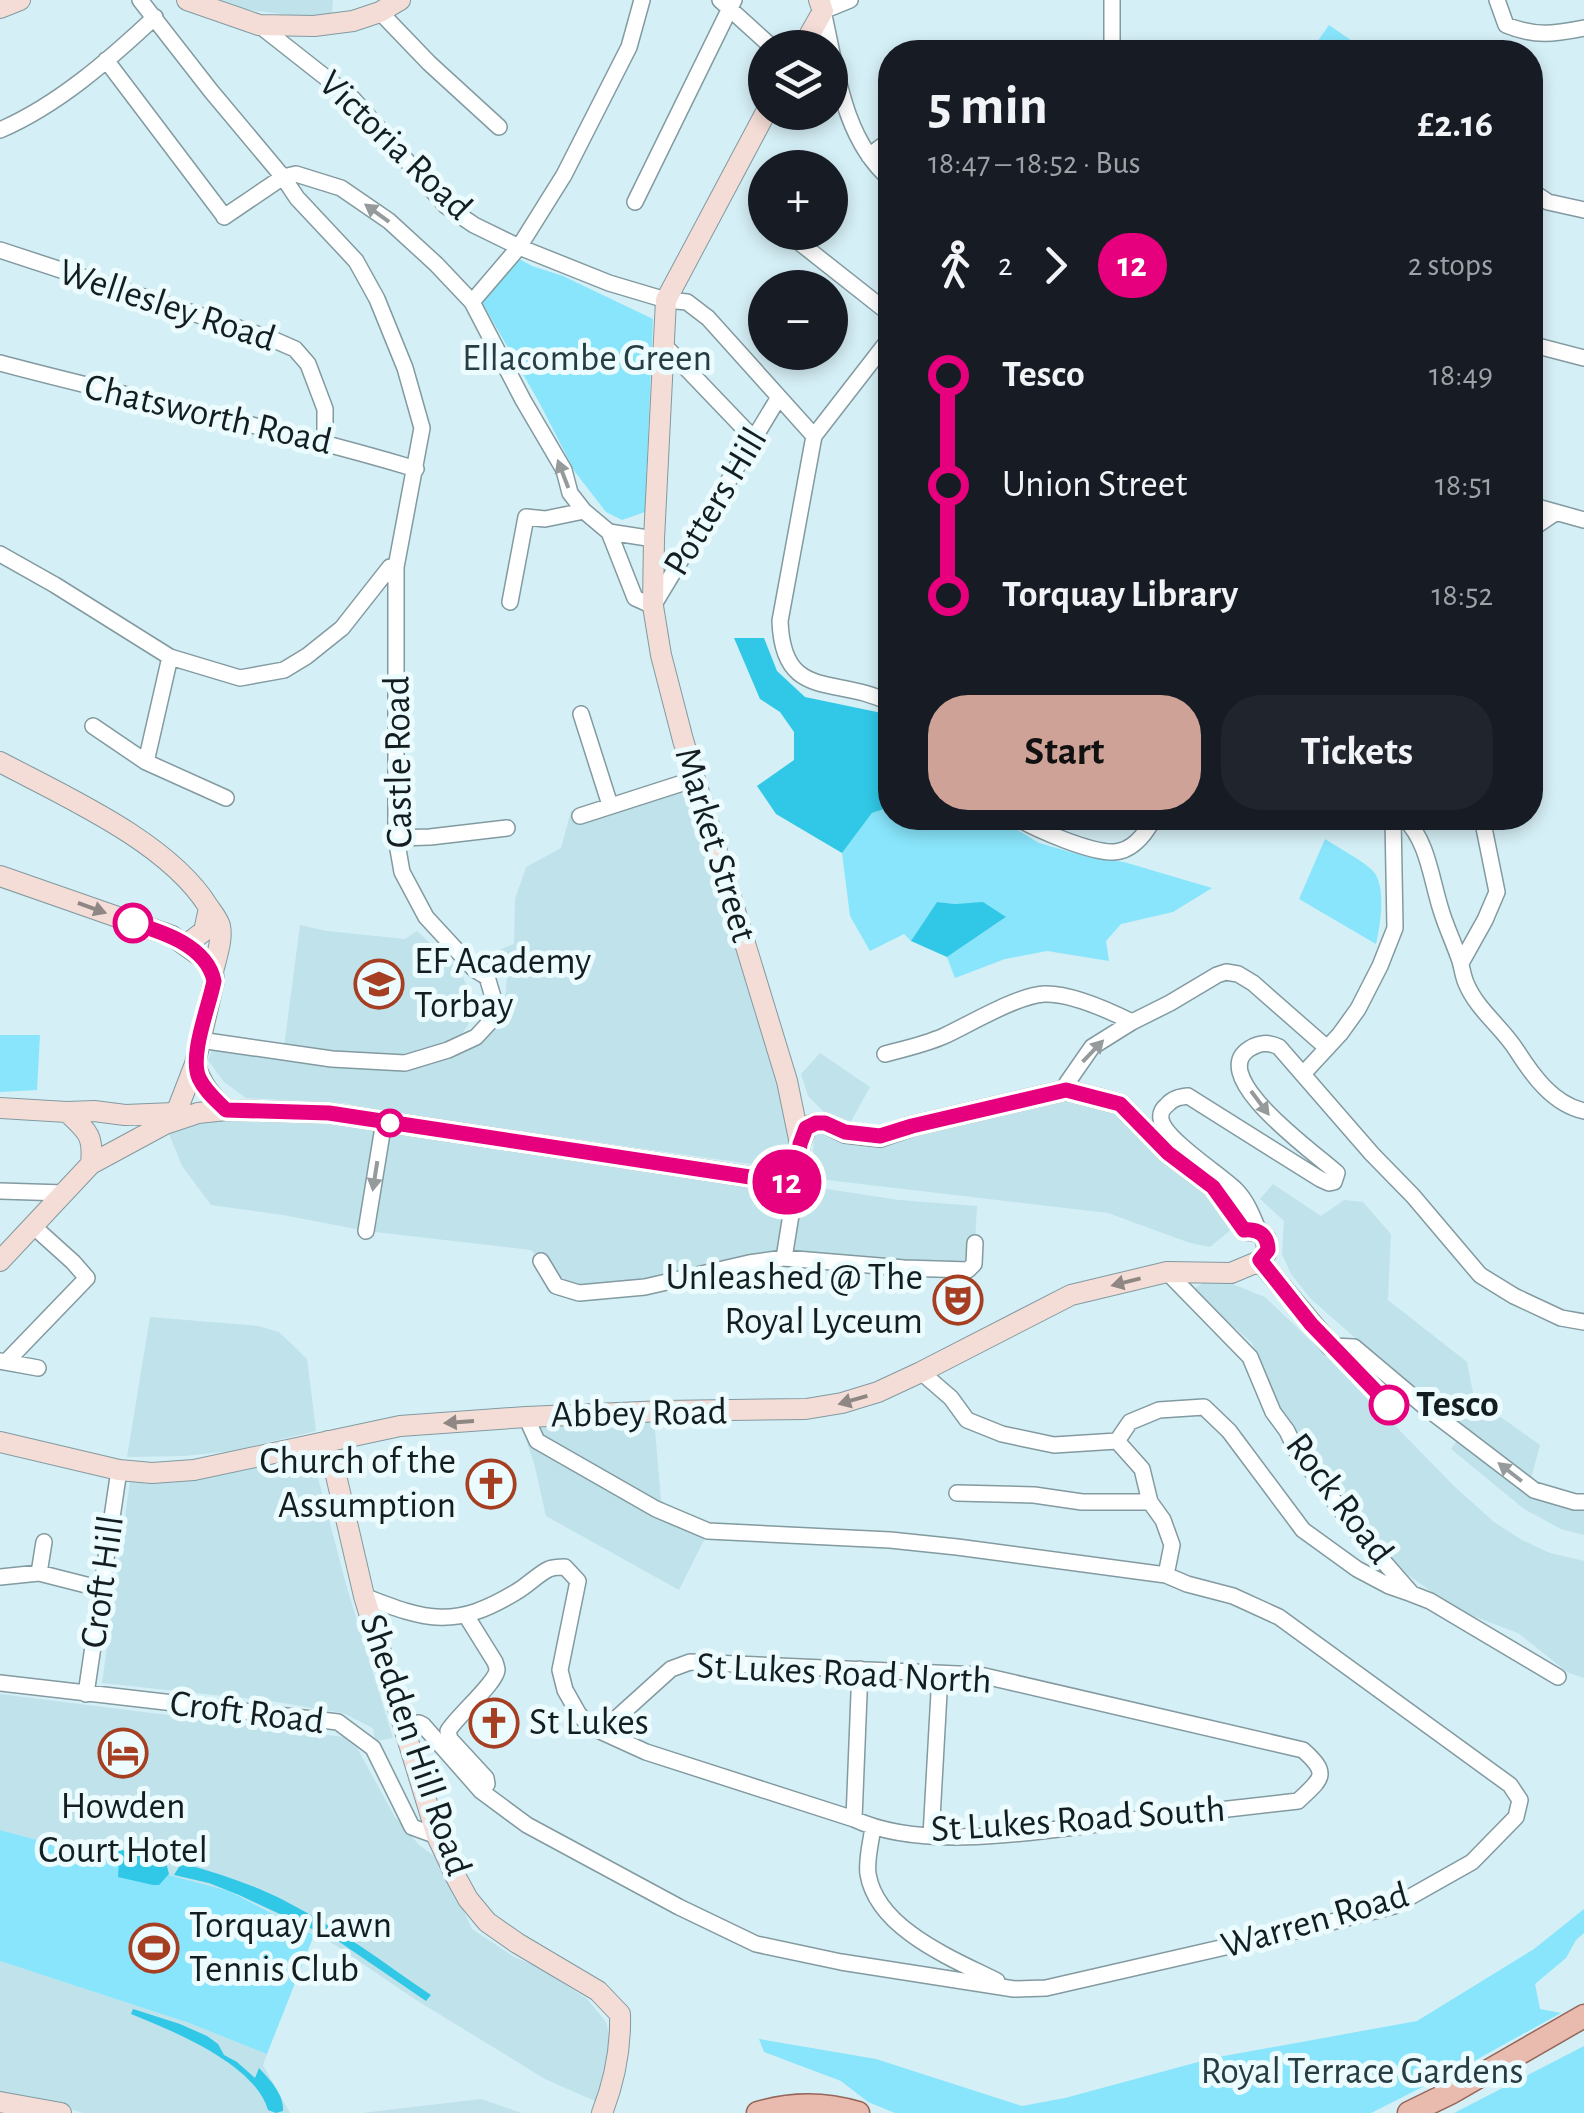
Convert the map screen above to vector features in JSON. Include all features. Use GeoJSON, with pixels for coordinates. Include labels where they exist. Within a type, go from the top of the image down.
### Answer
{"type":"FeatureCollection","features":[{"type":"Feature","properties":{"kind":"main road"},"geometry":{"type":"LineString","coordinates":[[1408,2113],[1584,2016]]}},
{"type":"Feature","properties":{"kind":"main road"},"geometry":{"type":"LineString","coordinates":[[1442,2113],[1584,2030]]}},
{"type":"Feature","properties":{"kind":"main road"},"geometry":{"type":"LineString","coordinates":[[758,2113],[788,2106],[820,2106],[858,2113]]}},
{"type":"Feature","properties":{"kind":"street"},"geometry":{"type":"LineString","coordinates":[[0,8],[20,0]]}},
{"type":"Feature","properties":{"kind":"street","name":"Castle Road"},"geometry":{"type":"LineString","coordinates":[[140,0],[297,198],[356,261],[405,368],[422,428],[396,567],[396,838],[402,872],[426,917],[487,977],[496,1007],[490,1023],[476,1036],[405,1063],[332,1059],[200,1040]]}},
{"type":"Feature","properties":{"kind":"street","name":"Victoria Road"},"geometry":{"type":"LineString","coordinates":[[187,0],[259,25],[354,99],[446,206],[474,225],[609,284],[688,302],[708,318],[814,436]]}},
{"type":"Feature","properties":{"kind":"street"},"geometry":{"type":"LineString","coordinates":[[259,25],[314,26],[353,21],[400,0]]}},
{"type":"Feature","properties":{"kind":"street"},"geometry":{"type":"LineString","coordinates":[[472,302],[519,246],[564,175],[630,46],[642,0]]}},
{"type":"Feature","properties":{"kind":"street"},"geometry":{"type":"LineString","coordinates":[[821,6],[850,0]]}},
{"type":"Feature","properties":{"kind":"street"},"geometry":{"type":"LineString","coordinates":[[1112,0],[1112,40]]}},
{"type":"Feature","properties":{"kind":"street"},"geometry":{"type":"LineString","coordinates":[[1497,0],[1506,25],[1527,34],[1584,28]]}},
{"type":"Feature","properties":{"kind":"street"},"geometry":{"type":"LineString","coordinates":[[634,202],[728,3],[755,30]]}},
{"type":"Feature","properties":{"kind":"street"},"geometry":{"type":"LineString","coordinates":[[810,30],[821,6]]}},
{"type":"Feature","properties":{"kind":"street"},"geometry":{"type":"LineString","coordinates":[[821,6],[852,123],[878,166]]}},
{"type":"Feature","properties":{"kind":"street"},"geometry":{"type":"LineString","coordinates":[[380,12],[429,64],[499,127]]}},
{"type":"Feature","properties":{"kind":"street"},"geometry":{"type":"LineString","coordinates":[[0,130],[48,104],[155,18]]}},
{"type":"Feature","properties":{"kind":"street"},"geometry":{"type":"LineString","coordinates":[[106,60],[224,217],[283,177],[296,174],[341,188],[389,221],[436,264],[472,302],[564,470],[570,493],[609,532],[635,598],[654,606]]}},
{"type":"Feature","properties":{"kind":"street"},"geometry":{"type":"LineString","coordinates":[[666,300],[756,130]]}},
{"type":"Feature","properties":{"kind":"street"},"geometry":{"type":"LineString","coordinates":[[869,156],[878,149]]}},
{"type":"Feature","properties":{"kind":"street"},"geometry":{"type":"LineString","coordinates":[[1543,199],[1584,210]]}},
{"type":"Feature","properties":{"kind":"street","name":"Wellesley Road"},"geometry":{"type":"LineString","coordinates":[[0,250],[294,349],[308,364],[325,409],[325,442]]}},
{"type":"Feature","properties":{"kind":"street"},"geometry":{"type":"LineString","coordinates":[[809,250],[878,305]]}},
{"type":"Feature","properties":{"kind":"street","name":"Market Street"},"geometry":{"type":"LineString","coordinates":[[666,300],[654,606],[661,655],[787,1080],[800,1144],[784,1258]]}},
{"type":"Feature","properties":{"kind":"street"},"geometry":{"type":"LineString","coordinates":[[663,344],[754,440]]}},
{"type":"Feature","properties":{"kind":"street"},"geometry":{"type":"LineString","coordinates":[[1543,347],[1584,358]]}},
{"type":"Feature","properties":{"kind":"street"},"geometry":{"type":"LineString","coordinates":[[878,353],[814,436],[780,620],[780,641],[788,662],[798,674],[811,682],[878,698]]}},
{"type":"Feature","properties":{"kind":"street","name":"Chatsworth Road"},"geometry":{"type":"LineString","coordinates":[[0,363],[416,468]]}},
{"type":"Feature","properties":{"kind":"street","name":"Potters Hill"},"geometry":{"type":"LineString","coordinates":[[654,606],[779,397]]}},
{"type":"Feature","properties":{"kind":"street"},"geometry":{"type":"LineString","coordinates":[[1543,509],[1584,520]]}},
{"type":"Feature","properties":{"kind":"street"},"geometry":{"type":"LineString","coordinates":[[510,602],[526,517],[545,519],[584,511]]}},
{"type":"Feature","properties":{"kind":"street"},"geometry":{"type":"LineString","coordinates":[[1543,521],[1555,513]]}},
{"type":"Feature","properties":{"kind":"street"},"geometry":{"type":"LineString","coordinates":[[609,532],[654,539]]}},
{"type":"Feature","properties":{"kind":"street"},"geometry":{"type":"LineString","coordinates":[[0,554],[170,656],[240,678],[284,670],[307,656],[342,628],[390,567],[396,567]]}},
{"type":"Feature","properties":{"kind":"street"},"geometry":{"type":"LineString","coordinates":[[146,762],[170,656]]}},
{"type":"Feature","properties":{"kind":"street"},"geometry":{"type":"LineString","coordinates":[[581,714],[610,805]]}},
{"type":"Feature","properties":{"kind":"street"},"geometry":{"type":"LineString","coordinates":[[93,726],[146,762],[226,798]]}},
{"type":"Feature","properties":{"kind":"street"},"geometry":{"type":"LineString","coordinates":[[0,762],[93,812],[184,874],[220,924],[212,972]]}},
{"type":"Feature","properties":{"kind":"street"},"geometry":{"type":"LineString","coordinates":[[580,816],[695,779]]}},
{"type":"Feature","properties":{"kind":"street"},"geometry":{"type":"LineString","coordinates":[[396,838],[508,828]]}},
{"type":"Feature","properties":{"kind":"street"},"geometry":{"type":"LineString","coordinates":[[1038,830],[1079,845],[1115,852],[1138,842],[1148,830]]}},
{"type":"Feature","properties":{"kind":"street"},"geometry":{"type":"LineString","coordinates":[[1303,1074],[1358,1009],[1395,928],[1394,830]]}},
{"type":"Feature","properties":{"kind":"street"},"geometry":{"type":"LineString","coordinates":[[1416,830],[1466,982],[1479,1006],[1516,1048],[1531,1076],[1572,1108],[1584,1111]]}},
{"type":"Feature","properties":{"kind":"street"},"geometry":{"type":"LineString","coordinates":[[1461,963],[1497,892],[1484,830]]}},
{"type":"Feature","properties":{"kind":"street"},"geometry":{"type":"LineString","coordinates":[[0,876],[172,936],[203,958],[214,981],[195,1064],[172,1115],[90,1164],[0,1261]]}},
{"type":"Feature","properties":{"kind":"street"},"geometry":{"type":"LineString","coordinates":[[186,946],[204,931],[209,908]]}},
{"type":"Feature","properties":{"kind":"street"},"geometry":{"type":"LineString","coordinates":[[1066,1090],[1092,1047],[1226,972],[1253,983],[1328,1048]]}},
{"type":"Feature","properties":{"kind":"street"},"geometry":{"type":"LineString","coordinates":[[885,1054],[940,1038],[1043,994],[1093,1006],[1132,1022]]}},
{"type":"Feature","properties":{"kind":"street"},"geometry":{"type":"LineString","coordinates":[[1249,1231],[1242,1196],[1178,1143],[1162,1122],[1161,1113],[1170,1102],[1188,1096],[1329,1183],[1334,1182],[1336,1173],[1272,1118],[1240,1073],[1242,1055],[1253,1046],[1273,1044],[1480,1275],[1560,1318],[1584,1322]]}},
{"type":"Feature","properties":{"kind":"street"},"geometry":{"type":"LineString","coordinates":[[195,1064],[208,1093],[226,1110]]}},
{"type":"Feature","properties":{"kind":"street","name":"Market Street"},"geometry":{"type":"LineString","coordinates":[[787,1080],[816,1123]]}},
{"type":"Feature","properties":{"kind":"street"},"geometry":{"type":"LineString","coordinates":[[800,1144],[806,1128],[816,1123],[845,1132],[880,1136],[1066,1090],[1120,1104],[1168,1153],[1213,1187],[1249,1231],[1266,1239],[1265,1256],[1258,1262],[1332,1346],[1354,1348],[1534,1490],[1584,1502]]}},
{"type":"Feature","properties":{"kind":"street"},"geometry":{"type":"LineString","coordinates":[[0,1108],[94,1110],[148,1116],[226,1110],[329,1113],[796,1184]]}},
{"type":"Feature","properties":{"kind":"street"},"geometry":{"type":"LineString","coordinates":[[67,1112],[86,1131],[92,1146],[90,1164]]}},
{"type":"Feature","properties":{"kind":"street"},"geometry":{"type":"LineString","coordinates":[[366,1231],[384,1121]]}},
{"type":"Feature","properties":{"kind":"street"},"geometry":{"type":"LineString","coordinates":[[0,1191],[64,1193]]}},
{"type":"Feature","properties":{"kind":"street"},"geometry":{"type":"LineString","coordinates":[[3,1362],[87,1278],[33,1226]]}},
{"type":"Feature","properties":{"kind":"street"},"geometry":{"type":"LineString","coordinates":[[542,1261],[556,1286],[579,1293],[645,1287],[784,1258],[968,1270],[974,1264],[974,1243]]}},
{"type":"Feature","properties":{"kind":"street","name":"Abbey Road"},"geometry":{"type":"LineString","coordinates":[[0,1442],[119,1470],[152,1472],[194,1470],[400,1426],[526,1416],[806,1409],[842,1404],[921,1372],[1071,1295],[1167,1272],[1231,1273],[1258,1262]]}},
{"type":"Feature","properties":{"kind":"street","name":"Rock Road"},"geometry":{"type":"LineString","coordinates":[[1167,1272],[1250,1357],[1273,1412],[1296,1450],[1356,1530],[1412,1594],[1558,1677]]}},
{"type":"Feature","properties":{"kind":"street"},"geometry":{"type":"LineString","coordinates":[[3,1362],[38,1368]]}},
{"type":"Feature","properties":{"kind":"street"},"geometry":{"type":"LineString","coordinates":[[921,1372],[951,1398],[967,1420],[1002,1434],[1054,1445],[1117,1440],[1130,1422],[1160,1410],[1204,1407],[1229,1431],[1304,1530],[1357,1568],[1412,1594]]}},
{"type":"Feature","properties":{"kind":"street","name":"Warren Road"},"geometry":{"type":"LineString","coordinates":[[403,1724],[424,1726],[481,1790],[528,1825],[756,1944],[1014,1990],[1046,1988],[1394,1906],[1472,1862],[1516,1818],[1520,1800],[1510,1786],[1279,1617],[1233,1596],[1166,1575],[906,1542],[708,1531],[656,1509],[537,1441],[526,1416]]}},
{"type":"Feature","properties":{"kind":"street"},"geometry":{"type":"LineString","coordinates":[[1117,1440],[1142,1469],[1150,1502],[1172,1545],[1166,1575]]}},
{"type":"Feature","properties":{"kind":"street","name":"Shedden Hill Road"},"geometry":{"type":"LineString","coordinates":[[328,1441],[364,1596],[437,1836],[468,1899],[487,1922],[598,1991],[620,2014],[616,2070],[602,2113]]}},
{"type":"Feature","properties":{"kind":"street","name":"Croft Hill"},"geometry":{"type":"LineString","coordinates":[[86,1694],[119,1470]]}},
{"type":"Feature","properties":{"kind":"street"},"geometry":{"type":"LineString","coordinates":[[957,1493],[1034,1495],[1082,1502],[1150,1502]]}},
{"type":"Feature","properties":{"kind":"street"},"geometry":{"type":"LineString","coordinates":[[39,1573],[44,1542]]}},
{"type":"Feature","properties":{"kind":"street","name":"St Lukes Road South"},"geometry":{"type":"LineString","coordinates":[[467,1616],[502,1601],[548,1569],[565,1566],[578,1581],[560,1670],[565,1690],[589,1726],[646,1752],[854,1818],[872,1828],[931,1836],[1016,1834],[1298,1801],[1319,1781]]}},
{"type":"Feature","properties":{"kind":"street"},"geometry":{"type":"LineString","coordinates":[[0,1577],[39,1573],[102,1589]]}},
{"type":"Feature","properties":{"kind":"street"},"geometry":{"type":"LineString","coordinates":[[364,1596],[432,1618],[467,1616],[496,1662],[498,1669],[493,1679],[448,1731],[450,1739],[486,1778],[487,1784],[481,1790]]}},
{"type":"Feature","properties":{"kind":"street","name":"St Lukes Road North"},"geometry":{"type":"LineString","coordinates":[[606,1733],[609,1725],[671,1669],[690,1662],[980,1675],[1303,1750],[1318,1764],[1319,1781]]}},
{"type":"Feature","properties":{"kind":"street"},"geometry":{"type":"LineString","coordinates":[[854,1818],[860,1669]]}},
{"type":"Feature","properties":{"kind":"street"},"geometry":{"type":"LineString","coordinates":[[931,1836],[940,1674]]}},
{"type":"Feature","properties":{"kind":"street","name":"Croft Road"},"geometry":{"type":"LineString","coordinates":[[0,1683],[338,1722],[372,1748],[412,1826],[437,1836]]}},
{"type":"Feature","properties":{"kind":"street"},"geometry":{"type":"LineString","coordinates":[[872,1828],[868,1870],[876,1899],[897,1923],[934,1948],[1014,1990]]}},
{"type":"Feature","properties":{"kind":"street"},"geometry":{"type":"LineString","coordinates":[[0,2102],[60,2113]]}},
{"type":"Feature","properties":{"kind":"shaded area"},"geometry":{"type":"Polygon","coordinates":[[[216,0],[333,0],[332,14],[307,17],[243,9],[216,0]]]}},
{"type":"Feature","properties":{"kind":"shaded area"},"geometry":{"type":"Polygon","coordinates":[[[734,638],[764,638],[777,671],[805,697],[878,713],[878,811],[872,813],[842,853],[776,814],[757,786],[794,760],[794,732],[780,712],[760,699],[734,638]]]}},
{"type":"Feature","properties":{"kind":"shaded area"},"geometry":{"type":"Polygon","coordinates":[[[684,774],[789,1119],[791,1170],[342,1103],[246,1098],[224,1082],[208,1060],[213,1047],[400,1070],[442,1060],[464,1049],[491,1032],[500,1018],[507,977],[491,953],[514,944],[515,899],[526,867],[561,848],[571,811],[684,774]]]}},
{"type":"Feature","properties":{"kind":"shaded area"},"geometry":{"type":"Polygon","coordinates":[[[937,902],[983,902],[1006,917],[947,957],[911,941],[937,902]]]}},
{"type":"Feature","properties":{"kind":"shaded area","name":"EF Academy Torbay"},"geometry":{"type":"Polygon","coordinates":[[[300,925],[405,939],[417,931],[460,971],[472,997],[468,1025],[457,1040],[405,1057],[284,1047],[300,925]]]}},
{"type":"Feature","properties":{"kind":"shaded area"},"geometry":{"type":"Polygon","coordinates":[[[820,1053],[870,1087],[848,1127],[828,1116],[808,1096],[801,1074],[820,1053]]]}},
{"type":"Feature","properties":{"kind":"shaded area"},"geometry":{"type":"Polygon","coordinates":[[[1066,1090],[1120,1104],[1239,1223],[1210,1247],[1108,1213],[810,1178],[815,1131],[844,1136],[1066,1090]]]}},
{"type":"Feature","properties":{"kind":"shaded area"},"geometry":{"type":"Polygon","coordinates":[[[329,1113],[899,1200],[977,1206],[974,1264],[784,1258],[645,1287],[556,1286],[531,1250],[366,1231],[211,1205],[182,1166],[165,1124],[329,1113]]]}},
{"type":"Feature","properties":{"kind":"shaded area"},"geometry":{"type":"Polygon","coordinates":[[[1273,1184],[1321,1216],[1344,1200],[1363,1202],[1391,1234],[1388,1300],[1467,1362],[1474,1398],[1540,1445],[1530,1482],[1413,1389],[1311,1299],[1291,1274],[1282,1254],[1284,1221],[1260,1199],[1273,1184]]]}},
{"type":"Feature","properties":{"kind":"shaded area"},"geometry":{"type":"Polygon","coordinates":[[[1206,1281],[1227,1282],[1265,1297],[1494,1522],[1550,1553],[1584,1561],[1584,1678],[1567,1672],[1518,1633],[1457,1610],[1407,1574],[1319,1474],[1276,1404],[1252,1343],[1192,1290],[1206,1281]]]}},
{"type":"Feature","properties":{"kind":"shaded area"},"geometry":{"type":"Polygon","coordinates":[[[150,1317],[258,1326],[279,1332],[307,1359],[316,1431],[232,1451],[127,1457],[150,1317]]]}},
{"type":"Feature","properties":{"kind":"shaded area"},"geometry":{"type":"Polygon","coordinates":[[[654,1418],[661,1500],[706,1536],[679,1590],[546,1516],[521,1425],[561,1427],[654,1418]]]}},
{"type":"Feature","properties":{"kind":"shaded area"},"geometry":{"type":"Polygon","coordinates":[[[1459,1438],[1532,1492],[1584,1507],[1584,1535],[1561,1529],[1524,1509],[1451,1449],[1459,1438]]]}},
{"type":"Feature","properties":{"kind":"shaded area"},"geometry":{"type":"Polygon","coordinates":[[[287,1460],[307,1461],[316,1470],[393,1738],[375,1741],[373,1728],[343,1713],[271,1701],[102,1683],[130,1481],[149,1483],[223,1475],[287,1460]]]}},
{"type":"Feature","properties":{"kind":"shaded area"},"geometry":{"type":"Polygon","coordinates":[[[0,1694],[344,1737],[357,1748],[395,1817],[419,1845],[441,1861],[472,1929],[587,1999],[606,2022],[606,2067],[595,2101],[545,2079],[335,1945],[230,1891],[0,1830],[0,1694]]]}},
{"type":"Feature","properties":{"kind":"shaded area"},"geometry":{"type":"Polygon","coordinates":[[[121,1850],[165,1858],[169,1874],[159,1885],[153,1885],[118,1877],[119,1863],[82,1858],[93,1853],[104,1859],[121,1850]]]}},
{"type":"Feature","properties":{"kind":"shaded area"},"geometry":{"type":"Polygon","coordinates":[[[185,1864],[237,1880],[306,1912],[431,1995],[426,2001],[338,1941],[239,1895],[174,1875],[185,1864]]]}},
{"type":"Feature","properties":{"kind":"shaded area"},"geometry":{"type":"Polygon","coordinates":[[[0,1961],[189,2023],[267,2054],[263,2065],[290,2113],[83,2113],[50,2102],[0,2095],[0,1961]]]}},
{"type":"Feature","properties":{"kind":"shaded area"},"geometry":{"type":"Polygon","coordinates":[[[133,2009],[207,2036],[224,2055],[255,2078],[259,2068],[279,2093],[283,2111],[268,2110],[260,2093],[230,2064],[131,2014],[133,2009]]]}},
{"type":"Feature","properties":{"kind":"shaded area"},"geometry":{"type":"Polygon","coordinates":[[[481,2099],[522,2113],[362,2113],[481,2099]]]}},
{"type":"Feature","properties":{"kind":"green space"},"geometry":{"type":"Polygon","coordinates":[[[1329,25],[1351,40],[1318,40],[1329,25]]]}},
{"type":"Feature","properties":{"kind":"green space","name":"Ellacombe Green"},"geometry":{"type":"Polygon","coordinates":[[[514,256],[653,319],[645,512],[622,520],[606,512],[575,472],[480,299],[514,256]]]}},
{"type":"Feature","properties":{"kind":"green space"},"geometry":{"type":"Polygon","coordinates":[[[878,811],[878,830],[1018,830],[1039,843],[1124,862],[1212,888],[1173,912],[1121,924],[1106,941],[1109,961],[1047,951],[1005,959],[955,978],[947,957],[1005,918],[983,903],[937,902],[911,941],[904,934],[870,951],[850,916],[842,853],[872,813],[878,811]]]}},
{"type":"Feature","properties":{"kind":"green space"},"geometry":{"type":"Polygon","coordinates":[[[1325,839],[1364,863],[1377,878],[1381,907],[1376,944],[1299,899],[1325,839]]]}},
{"type":"Feature","properties":{"kind":"green space"},"geometry":{"type":"Polygon","coordinates":[[[0,1035],[40,1035],[37,1090],[0,1092],[0,1035]]]}},
{"type":"Feature","properties":{"kind":"green space","name":"Torquay Lawn Tennis Club"},"geometry":{"type":"Polygon","coordinates":[[[0,1830],[229,1891],[314,1935],[267,2054],[189,2023],[0,1961],[0,1830]]]}},
{"type":"Feature","properties":{"kind":"green space","name":"Royal Terrace Gardens"},"geometry":{"type":"Polygon","coordinates":[[[1584,1909],[1584,1933],[1566,1958],[1535,1984],[1540,2009],[1561,2013],[1371,2113],[895,2113],[868,2102],[841,2081],[764,2052],[759,2039],[876,2059],[1022,2106],[1213,2058],[1417,2021],[1534,1949],[1584,1909]]]}},
{"type":"Feature","properties":{"kind":"green space"},"geometry":{"type":"Polygon","coordinates":[[[1584,2046],[1584,2113],[1454,2113],[1584,2046]]]}},
{"type":"Feature","properties":{"kind":"bus line","name":"12"},"geometry":{"type":"LineString","coordinates":[[133,923],[172,936],[203,958],[212,972],[214,981],[195,1064],[208,1093],[226,1110],[329,1113],[796,1184],[800,1144],[806,1128],[816,1123],[845,1132],[880,1136],[1066,1090],[1120,1104],[1168,1153],[1213,1187],[1244,1230],[1262,1234],[1268,1250],[1260,1260],[1311,1324],[1389,1405]]}},
{"type":"Feature","properties":{"kind":"place","name":"EF Academy Torbay"},"geometry":{"type":"Point","coordinates":[379,984]}},
{"type":"Feature","properties":{"kind":"place","name":"Unleashed @ The Royal Lyceum"},"geometry":{"type":"Point","coordinates":[958,1300]}},
{"type":"Feature","properties":{"kind":"place","name":"Tesco"},"geometry":{"type":"Point","coordinates":[1389,1405]}},
{"type":"Feature","properties":{"kind":"place","name":"Church of the Assumption"},"geometry":{"type":"Point","coordinates":[491,1484]}},
{"type":"Feature","properties":{"kind":"place","name":"St Lukes"},"geometry":{"type":"Point","coordinates":[494,1723]}},
{"type":"Feature","properties":{"kind":"place","name":"Howden Court Hotel"},"geometry":{"type":"Point","coordinates":[123,1753]}},
{"type":"Feature","properties":{"kind":"place","name":"Torquay Lawn Tennis Club"},"geometry":{"type":"Point","coordinates":[154,1948]}}]}
